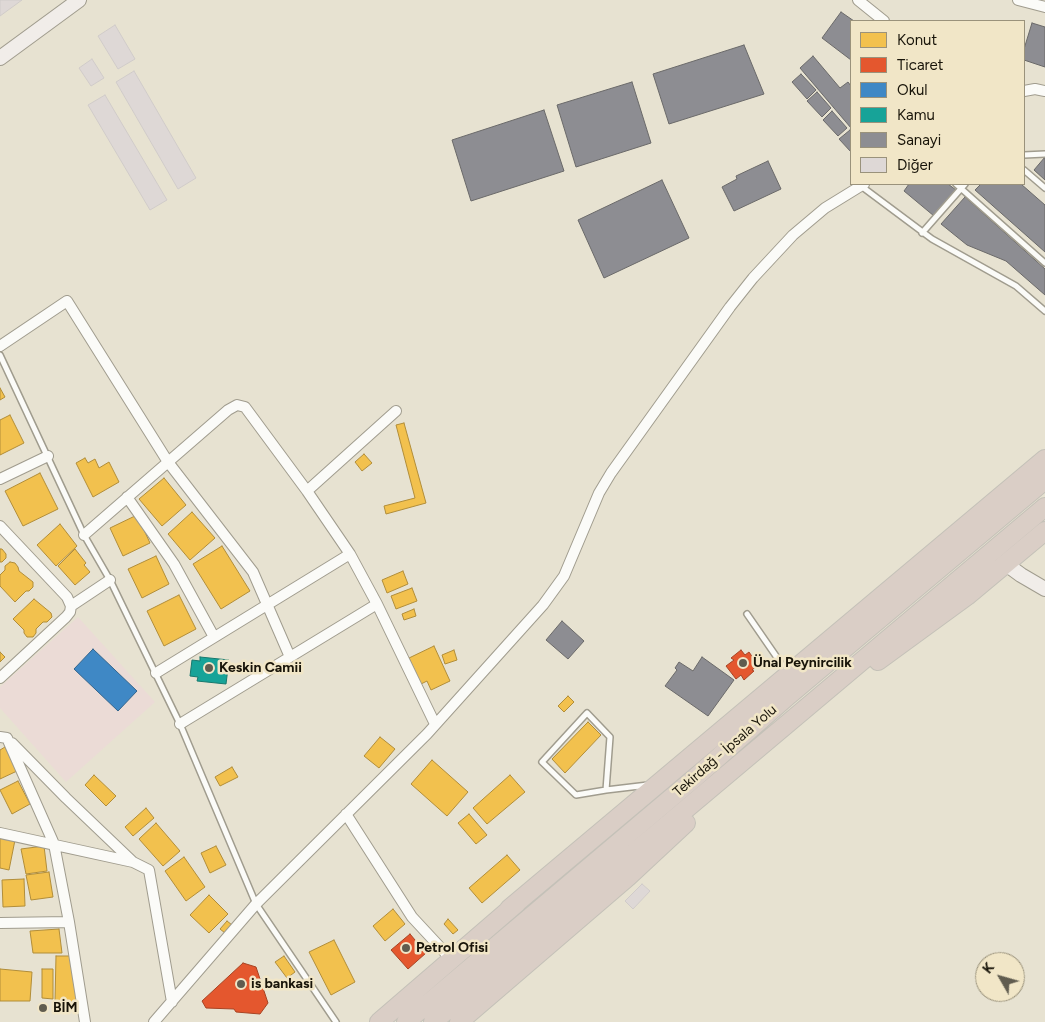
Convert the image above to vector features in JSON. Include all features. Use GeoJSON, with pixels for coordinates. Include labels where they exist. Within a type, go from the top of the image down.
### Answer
{"type":"FeatureCollection","features":[{"type":"Feature","properties":{"kind":"highway"},"geometry":{"type":"LineString","coordinates":[[379,1022],[573,854],[661,783],[1045,459]]}},
{"type":"Feature","properties":{"kind":"highway","name":"Tekirdağ - İpsala Yolu"},"geometry":{"type":"LineString","coordinates":[[406,1022],[697,776],[789,695],[1045,480]]}},
{"type":"Feature","properties":{"kind":"highway","name":"Tekirdağ - İpsala Yolu"},"geometry":{"type":"LineString","coordinates":[[433,1022],[1045,507]]}},
{"type":"Feature","properties":{"kind":"highway"},"geometry":{"type":"LineString","coordinates":[[834,684],[874,664],[902,644],[1006,564],[1045,531]]}},
{"type":"Feature","properties":{"kind":"highway"},"geometry":{"type":"LineString","coordinates":[[509,909],[632,818],[689,771],[789,695]]}},
{"type":"Feature","properties":{"kind":"highway"},"geometry":{"type":"LineString","coordinates":[[459,1022],[628,877],[802,713]]}},
{"type":"Feature","properties":{"kind":"street"},"geometry":{"type":"LineString","coordinates":[[0,58],[79,0]]}},
{"type":"Feature","properties":{"kind":"street"},"geometry":{"type":"LineString","coordinates":[[858,0],[883,20]]}},
{"type":"Feature","properties":{"kind":"street"},"geometry":{"type":"LineString","coordinates":[[1018,0],[1045,7]]}},
{"type":"Feature","properties":{"kind":"street"},"geometry":{"type":"LineString","coordinates":[[1025,91],[1035,89],[1045,91]]}},
{"type":"Feature","properties":{"kind":"street"},"geometry":{"type":"LineString","coordinates":[[154,1022],[256,904],[436,724],[543,605],[564,576],[599,493],[611,473],[736,299],[800,229],[836,200],[862,185]]}},
{"type":"Feature","properties":{"kind":"street"},"geometry":{"type":"LineString","coordinates":[[0,346],[67,301],[168,462],[253,572],[290,658]]}},
{"type":"Feature","properties":{"kind":"street"},"geometry":{"type":"LineString","coordinates":[[84,535],[228,410],[237,405],[245,407],[307,491],[350,554],[377,604],[436,724]]}},
{"type":"Feature","properties":{"kind":"street"},"geometry":{"type":"LineString","coordinates":[[307,491],[396,411]]}},
{"type":"Feature","properties":{"kind":"street"},"geometry":{"type":"LineString","coordinates":[[0,479],[48,456]]}},
{"type":"Feature","properties":{"kind":"street"},"geometry":{"type":"LineString","coordinates":[[127,497],[174,564],[214,638]]}},
{"type":"Feature","properties":{"kind":"street"},"geometry":{"type":"LineString","coordinates":[[0,526],[67,597],[71,606]]}},
{"type":"Feature","properties":{"kind":"street"},"geometry":{"type":"LineString","coordinates":[[156,673],[350,554]]}},
{"type":"Feature","properties":{"kind":"street"},"geometry":{"type":"LineString","coordinates":[[1006,564],[1045,589]]}},
{"type":"Feature","properties":{"kind":"street"},"geometry":{"type":"LineString","coordinates":[[0,678],[66,617],[71,606],[110,580]]}},
{"type":"Feature","properties":{"kind":"street"},"geometry":{"type":"LineString","coordinates":[[180,724],[377,604]]}},
{"type":"Feature","properties":{"kind":"street"},"geometry":{"type":"LineString","coordinates":[[2,735],[54,844],[85,1022]]}},
{"type":"Feature","properties":{"kind":"street"},"geometry":{"type":"LineString","coordinates":[[2,735],[133,862]]}},
{"type":"Feature","properties":{"kind":"street"},"geometry":{"type":"LineString","coordinates":[[346,814],[412,916],[450,960]]}},
{"type":"Feature","properties":{"kind":"street"},"geometry":{"type":"LineString","coordinates":[[0,833],[133,862],[149,870],[172,1002]]}},
{"type":"Feature","properties":{"kind":"street"},"geometry":{"type":"LineString","coordinates":[[0,923],[69,922]]}},
{"type":"Feature","properties":{"kind":"lane"},"geometry":{"type":"LineString","coordinates":[[1025,155],[1045,154]]}},
{"type":"Feature","properties":{"kind":"lane"},"geometry":{"type":"LineString","coordinates":[[1025,171],[1045,188]]}},
{"type":"Feature","properties":{"kind":"lane"},"geometry":{"type":"LineString","coordinates":[[862,185],[922,233],[955,254],[1016,286],[1045,310]]}},
{"type":"Feature","properties":{"kind":"lane"},"geometry":{"type":"LineString","coordinates":[[922,233],[963,186],[1045,262]]}},
{"type":"Feature","properties":{"kind":"lane"},"geometry":{"type":"LineString","coordinates":[[0,355],[84,535],[110,580],[180,724],[256,904],[336,1022]]}},
{"type":"Feature","properties":{"kind":"lane"},"geometry":{"type":"LineString","coordinates":[[747,614],[789,675]]}},
{"type":"Feature","properties":{"kind":"lane"},"geometry":{"type":"LineString","coordinates":[[606,790],[610,736],[587,713],[542,762],[576,795],[661,783]]}},
{"type":"Feature","properties":{"kind":"shaded area"},"geometry":{"type":"Polygon","coordinates":[[[78,617],[155,702],[66,782],[0,708],[0,687],[78,617]]]}},
{"type":"Feature","properties":{"kind":"building: Konut"},"geometry":{"type":"Polygon","coordinates":[[[0,388],[5,397],[0,400],[0,388]]]}},
{"type":"Feature","properties":{"kind":"building: Konut"},"geometry":{"type":"Polygon","coordinates":[[[10,415],[24,443],[0,455],[0,420],[10,415]]]}},
{"type":"Feature","properties":{"kind":"building: Konut"},"geometry":{"type":"Polygon","coordinates":[[[404,423],[426,503],[386,514],[384,506],[415,498],[396,425],[404,423]]]}},
{"type":"Feature","properties":{"kind":"building: Konut"},"geometry":{"type":"Polygon","coordinates":[[[364,454],[372,463],[362,471],[355,462],[364,454]]]}},
{"type":"Feature","properties":{"kind":"building: Konut"},"geometry":{"type":"Polygon","coordinates":[[[85,458],[88,463],[95,459],[99,468],[109,462],[119,482],[93,497],[76,463],[85,458]]]}},
{"type":"Feature","properties":{"kind":"building: Konut"},"geometry":{"type":"Polygon","coordinates":[[[40,473],[58,509],[23,526],[5,491],[40,473]]]}},
{"type":"Feature","properties":{"kind":"building: Konut"},"geometry":{"type":"Polygon","coordinates":[[[164,478],[186,505],[162,526],[139,499],[164,478]]]}},
{"type":"Feature","properties":{"kind":"building: Konut"},"geometry":{"type":"Polygon","coordinates":[[[192,512],[215,538],[190,560],[168,534],[192,512]]]}},
{"type":"Feature","properties":{"kind":"building: Konut"},"geometry":{"type":"Polygon","coordinates":[[[137,515],[150,543],[123,556],[110,528],[137,515]]]}},
{"type":"Feature","properties":{"kind":"building: Konut"},"geometry":{"type":"Polygon","coordinates":[[[60,524],[77,546],[56,566],[37,545],[60,524]]]}},
{"type":"Feature","properties":{"kind":"building: Konut"},"geometry":{"type":"Polygon","coordinates":[[[222,546],[250,591],[221,609],[193,564],[222,546]]]}},
{"type":"Feature","properties":{"kind":"building: Konut"},"geometry":{"type":"Polygon","coordinates":[[[0,549],[6,554],[6,558],[2,562],[0,562],[0,549]]]}},
{"type":"Feature","properties":{"kind":"building: Konut"},"geometry":{"type":"Polygon","coordinates":[[[75,549],[86,563],[84,565],[90,572],[75,585],[58,566],[75,549]]]}},
{"type":"Feature","properties":{"kind":"building: Konut"},"geometry":{"type":"Polygon","coordinates":[[[156,556],[169,584],[142,598],[128,569],[156,556]]]}},
{"type":"Feature","properties":{"kind":"building: Konut"},"geometry":{"type":"Polygon","coordinates":[[[10,562],[15,563],[19,571],[33,582],[33,587],[15,602],[0,586],[0,575],[5,570],[5,566],[10,562]]]}},
{"type":"Feature","properties":{"kind":"building: Konut"},"geometry":{"type":"Polygon","coordinates":[[[403,571],[408,584],[387,593],[382,580],[403,571]]]}},
{"type":"Feature","properties":{"kind":"building: Konut"},"geometry":{"type":"Polygon","coordinates":[[[412,588],[417,601],[396,609],[391,596],[412,588]]]}},
{"type":"Feature","properties":{"kind":"building: Konut"},"geometry":{"type":"Polygon","coordinates":[[[179,595],[196,629],[164,646],[147,611],[179,595]]]}},
{"type":"Feature","properties":{"kind":"building: Konut"},"geometry":{"type":"Polygon","coordinates":[[[34,599],[51,613],[52,617],[36,629],[33,637],[27,637],[24,630],[13,619],[34,599]]]}},
{"type":"Feature","properties":{"kind":"building: Konut"},"geometry":{"type":"Polygon","coordinates":[[[414,609],[416,616],[404,620],[402,614],[414,609]]]}},
{"type":"Feature","properties":{"kind":"building: Konut"},"geometry":{"type":"Polygon","coordinates":[[[434,646],[450,681],[431,690],[427,681],[421,684],[409,658],[434,646]]]}},
{"type":"Feature","properties":{"kind":"building: Konut"},"geometry":{"type":"Polygon","coordinates":[[[454,650],[457,660],[445,664],[442,655],[454,650]]]}},
{"type":"Feature","properties":{"kind":"building: Konut"},"geometry":{"type":"Polygon","coordinates":[[[0,652],[5,657],[0,662],[0,652]]]}},
{"type":"Feature","properties":{"kind":"building: Konut"},"geometry":{"type":"Polygon","coordinates":[[[568,696],[574,702],[564,712],[558,706],[568,696]]]}},
{"type":"Feature","properties":{"kind":"building: Konut"},"geometry":{"type":"Polygon","coordinates":[[[588,722],[601,735],[565,773],[552,759],[588,722]]]}},
{"type":"Feature","properties":{"kind":"building: Konut"},"geometry":{"type":"Polygon","coordinates":[[[380,737],[395,749],[379,768],[364,756],[380,737]]]}},
{"type":"Feature","properties":{"kind":"building: Konut"},"geometry":{"type":"Polygon","coordinates":[[[5,747],[17,771],[0,779],[0,750],[5,747]]]}},
{"type":"Feature","properties":{"kind":"building: Konut"},"geometry":{"type":"Polygon","coordinates":[[[432,760],[468,792],[447,816],[411,784],[432,760]]]}},
{"type":"Feature","properties":{"kind":"building: Konut"},"geometry":{"type":"Polygon","coordinates":[[[232,767],[238,777],[220,786],[215,777],[232,767]]]}},
{"type":"Feature","properties":{"kind":"building: Konut"},"geometry":{"type":"Polygon","coordinates":[[[94,775],[116,796],[106,806],[85,785],[94,775]]]}},
{"type":"Feature","properties":{"kind":"building: Konut"},"geometry":{"type":"Polygon","coordinates":[[[510,775],[525,792],[487,824],[473,808],[510,775]]]}},
{"type":"Feature","properties":{"kind":"building: Konut"},"geometry":{"type":"Polygon","coordinates":[[[18,781],[30,804],[12,814],[0,790],[18,781]]]}},
{"type":"Feature","properties":{"kind":"building: Konut"},"geometry":{"type":"Polygon","coordinates":[[[146,808],[154,818],[133,836],[125,827],[146,808]]]}},
{"type":"Feature","properties":{"kind":"building: Konut"},"geometry":{"type":"Polygon","coordinates":[[[469,814],[487,835],[476,844],[458,823],[469,814]]]}},
{"type":"Feature","properties":{"kind":"building: Konut"},"geometry":{"type":"Polygon","coordinates":[[[156,823],[180,851],[163,866],[139,839],[156,823]]]}},
{"type":"Feature","properties":{"kind":"building: Konut"},"geometry":{"type":"Polygon","coordinates":[[[0,837],[15,840],[9,870],[0,868],[0,837]]]}},
{"type":"Feature","properties":{"kind":"building: Konut"},"geometry":{"type":"Polygon","coordinates":[[[44,846],[47,871],[26,874],[21,849],[44,846]]]}},
{"type":"Feature","properties":{"kind":"building: Konut"},"geometry":{"type":"Polygon","coordinates":[[[216,846],[226,865],[210,873],[201,853],[216,846]]]}},
{"type":"Feature","properties":{"kind":"building: Konut"},"geometry":{"type":"Polygon","coordinates":[[[507,855],[520,870],[482,903],[469,888],[507,855]]]}},
{"type":"Feature","properties":{"kind":"building: Konut"},"geometry":{"type":"Polygon","coordinates":[[[184,857],[205,887],[186,901],[165,871],[184,857]]]}},
{"type":"Feature","properties":{"kind":"building: Konut"},"geometry":{"type":"Polygon","coordinates":[[[49,872],[53,897],[31,900],[26,875],[49,872]]]}},
{"type":"Feature","properties":{"kind":"building: Konut"},"geometry":{"type":"Polygon","coordinates":[[[24,879],[25,906],[3,907],[2,880],[24,879]]]}},
{"type":"Feature","properties":{"kind":"building: Konut"},"geometry":{"type":"Polygon","coordinates":[[[209,895],[228,914],[209,933],[190,915],[209,895]]]}},
{"type":"Feature","properties":{"kind":"building: Konut"},"geometry":{"type":"Polygon","coordinates":[[[393,909],[405,924],[385,941],[373,926],[393,909]]]}},
{"type":"Feature","properties":{"kind":"building: Konut"},"geometry":{"type":"Polygon","coordinates":[[[448,919],[458,930],[453,934],[444,924],[448,919]]]}},
{"type":"Feature","properties":{"kind":"building: Konut"},"geometry":{"type":"Polygon","coordinates":[[[227,921],[232,925],[225,933],[220,929],[227,921]]]}},
{"type":"Feature","properties":{"kind":"building: Konut"},"geometry":{"type":"Polygon","coordinates":[[[59,929],[62,953],[33,953],[30,931],[59,929]]]}},
{"type":"Feature","properties":{"kind":"building: Konut"},"geometry":{"type":"Polygon","coordinates":[[[334,940],[355,982],[331,995],[309,952],[334,940]]]}},
{"type":"Feature","properties":{"kind":"building: Konut"},"geometry":{"type":"Polygon","coordinates":[[[56,956],[73,956],[80,1002],[55,1001],[56,956]]]}},
{"type":"Feature","properties":{"kind":"building: Konut"},"geometry":{"type":"Polygon","coordinates":[[[284,956],[295,972],[287,978],[275,962],[284,956]]]}},
{"type":"Feature","properties":{"kind":"building: Konut"},"geometry":{"type":"Polygon","coordinates":[[[0,969],[32,972],[30,1001],[0,1001],[0,969]]]}},
{"type":"Feature","properties":{"kind":"building: Konut"},"geometry":{"type":"Polygon","coordinates":[[[42,969],[53,969],[53,999],[42,998],[42,969]]]}},
{"type":"Feature","properties":{"kind":"building: Ticaret","name":"Ünal Peynircilik"},"geometry":{"type":"Polygon","coordinates":[[[741,650],[745,655],[749,652],[758,665],[744,680],[741,675],[736,679],[726,666],[734,660],[731,658],[741,650]]]}},
{"type":"Feature","properties":{"kind":"building: Ticaret"},"geometry":{"type":"Polygon","coordinates":[[[410,934],[426,953],[408,969],[391,950],[410,934]]]}},
{"type":"Feature","properties":{"kind":"building: Ticaret","name":"is bankasi"},"geometry":{"type":"Polygon","coordinates":[[[243,963],[256,967],[268,1003],[260,1014],[236,1012],[234,1009],[206,1008],[202,1001],[243,963]]]}},
{"type":"Feature","properties":{"kind":"building: Okul"},"geometry":{"type":"Polygon","coordinates":[[[93,649],[137,691],[118,711],[74,669],[93,649]]]}},
{"type":"Feature","properties":{"kind":"building: Kamu","name":"Keskin Camii"},"geometry":{"type":"Polygon","coordinates":[[[200,657],[229,660],[226,684],[197,681],[198,677],[190,676],[192,660],[200,661],[200,657]]]}},
{"type":"Feature","properties":{"kind":"building: Sanayi"},"geometry":{"type":"Polygon","coordinates":[[[841,12],[853,20],[850,20],[850,59],[822,38],[841,12]]]}},
{"type":"Feature","properties":{"kind":"building: Sanayi"},"geometry":{"type":"Polygon","coordinates":[[[1032,23],[1045,27],[1045,67],[1025,60],[1025,46],[1032,23]]]}},
{"type":"Feature","properties":{"kind":"building: Sanayi"},"geometry":{"type":"Polygon","coordinates":[[[744,45],[764,94],[669,124],[653,74],[744,45]]]}},
{"type":"Feature","properties":{"kind":"building: Sanayi"},"geometry":{"type":"Polygon","coordinates":[[[813,56],[840,88],[848,82],[850,85],[850,127],[800,68],[813,56]]]}},
{"type":"Feature","properties":{"kind":"building: Sanayi"},"geometry":{"type":"Polygon","coordinates":[[[801,74],[816,90],[807,99],[792,82],[801,74]]]}},
{"type":"Feature","properties":{"kind":"building: Sanayi"},"geometry":{"type":"Polygon","coordinates":[[[632,82],[651,143],[576,167],[557,105],[632,82]]]}},
{"type":"Feature","properties":{"kind":"building: Sanayi"},"geometry":{"type":"Polygon","coordinates":[[[817,92],[831,108],[822,117],[807,101],[817,92]]]}},
{"type":"Feature","properties":{"kind":"building: Sanayi"},"geometry":{"type":"Polygon","coordinates":[[[544,110],[564,171],[471,201],[452,140],[544,110]]]}},
{"type":"Feature","properties":{"kind":"building: Sanayi"},"geometry":{"type":"Polygon","coordinates":[[[832,111],[847,128],[838,136],[823,120],[832,111]]]}},
{"type":"Feature","properties":{"kind":"building: Sanayi"},"geometry":{"type":"Polygon","coordinates":[[[850,130],[850,151],[839,139],[850,130]]]}},
{"type":"Feature","properties":{"kind":"building: Sanayi"},"geometry":{"type":"Polygon","coordinates":[[[1045,157],[1045,180],[1034,170],[1045,157]]]}},
{"type":"Feature","properties":{"kind":"building: Sanayi"},"geometry":{"type":"Polygon","coordinates":[[[768,161],[781,189],[734,211],[722,187],[737,179],[736,176],[768,161]]]}},
{"type":"Feature","properties":{"kind":"building: Sanayi"},"geometry":{"type":"Polygon","coordinates":[[[662,180],[689,238],[604,278],[578,220],[662,180]]]}},
{"type":"Feature","properties":{"kind":"building: Sanayi"},"geometry":{"type":"Polygon","coordinates":[[[908,185],[949,185],[956,190],[934,216],[904,191],[908,185]]]}},
{"type":"Feature","properties":{"kind":"building: Sanayi"},"geometry":{"type":"Polygon","coordinates":[[[980,185],[1022,185],[1045,205],[1045,252],[975,190],[980,185]]]}},
{"type":"Feature","properties":{"kind":"building: Sanayi"},"geometry":{"type":"Polygon","coordinates":[[[965,197],[1045,269],[1045,295],[1006,261],[967,245],[941,224],[965,197]]]}},
{"type":"Feature","properties":{"kind":"building: Sanayi"},"geometry":{"type":"Polygon","coordinates":[[[562,621],[584,641],[568,659],[546,640],[562,621]]]}},
{"type":"Feature","properties":{"kind":"building: Sanayi"},"geometry":{"type":"Polygon","coordinates":[[[702,657],[734,680],[708,716],[665,686],[677,670],[675,668],[679,662],[693,671],[702,657]]]}},
{"type":"Feature","properties":{"kind":"building: Diğer"},"geometry":{"type":"Polygon","coordinates":[[[0,0],[22,0],[0,16],[0,0]]]}},
{"type":"Feature","properties":{"kind":"building: Diğer"},"geometry":{"type":"Polygon","coordinates":[[[115,25],[135,59],[118,69],[98,36],[115,25]]]}},
{"type":"Feature","properties":{"kind":"building: Diğer"},"geometry":{"type":"Polygon","coordinates":[[[92,59],[104,78],[91,86],[79,68],[92,59]]]}},
{"type":"Feature","properties":{"kind":"building: Diğer"},"geometry":{"type":"Polygon","coordinates":[[[134,71],[196,178],[178,189],[116,82],[134,71]]]}},
{"type":"Feature","properties":{"kind":"building: Diğer"},"geometry":{"type":"Polygon","coordinates":[[[105,95],[167,200],[150,210],[88,105],[105,95]]]}},
{"type":"Feature","properties":{"kind":"building: Diğer"},"geometry":{"type":"Polygon","coordinates":[[[642,884],[650,891],[633,909],[625,901],[642,884]]]}},
{"type":"Feature","properties":{"kind":"place","name":"Ünal Peynircilik"},"geometry":{"type":"Point","coordinates":[743,663]}},
{"type":"Feature","properties":{"kind":"place","name":"Keskin Camii"},"geometry":{"type":"Point","coordinates":[209,668]}},
{"type":"Feature","properties":{"kind":"place","name":"Petrol Ofisi"},"geometry":{"type":"Point","coordinates":[406,948]}},
{"type":"Feature","properties":{"kind":"place","name":"is bankasi"},"geometry":{"type":"Point","coordinates":[241,984]}},
{"type":"Feature","properties":{"kind":"place","name":"BİM"},"geometry":{"type":"Point","coordinates":[43,1008]}}]}
